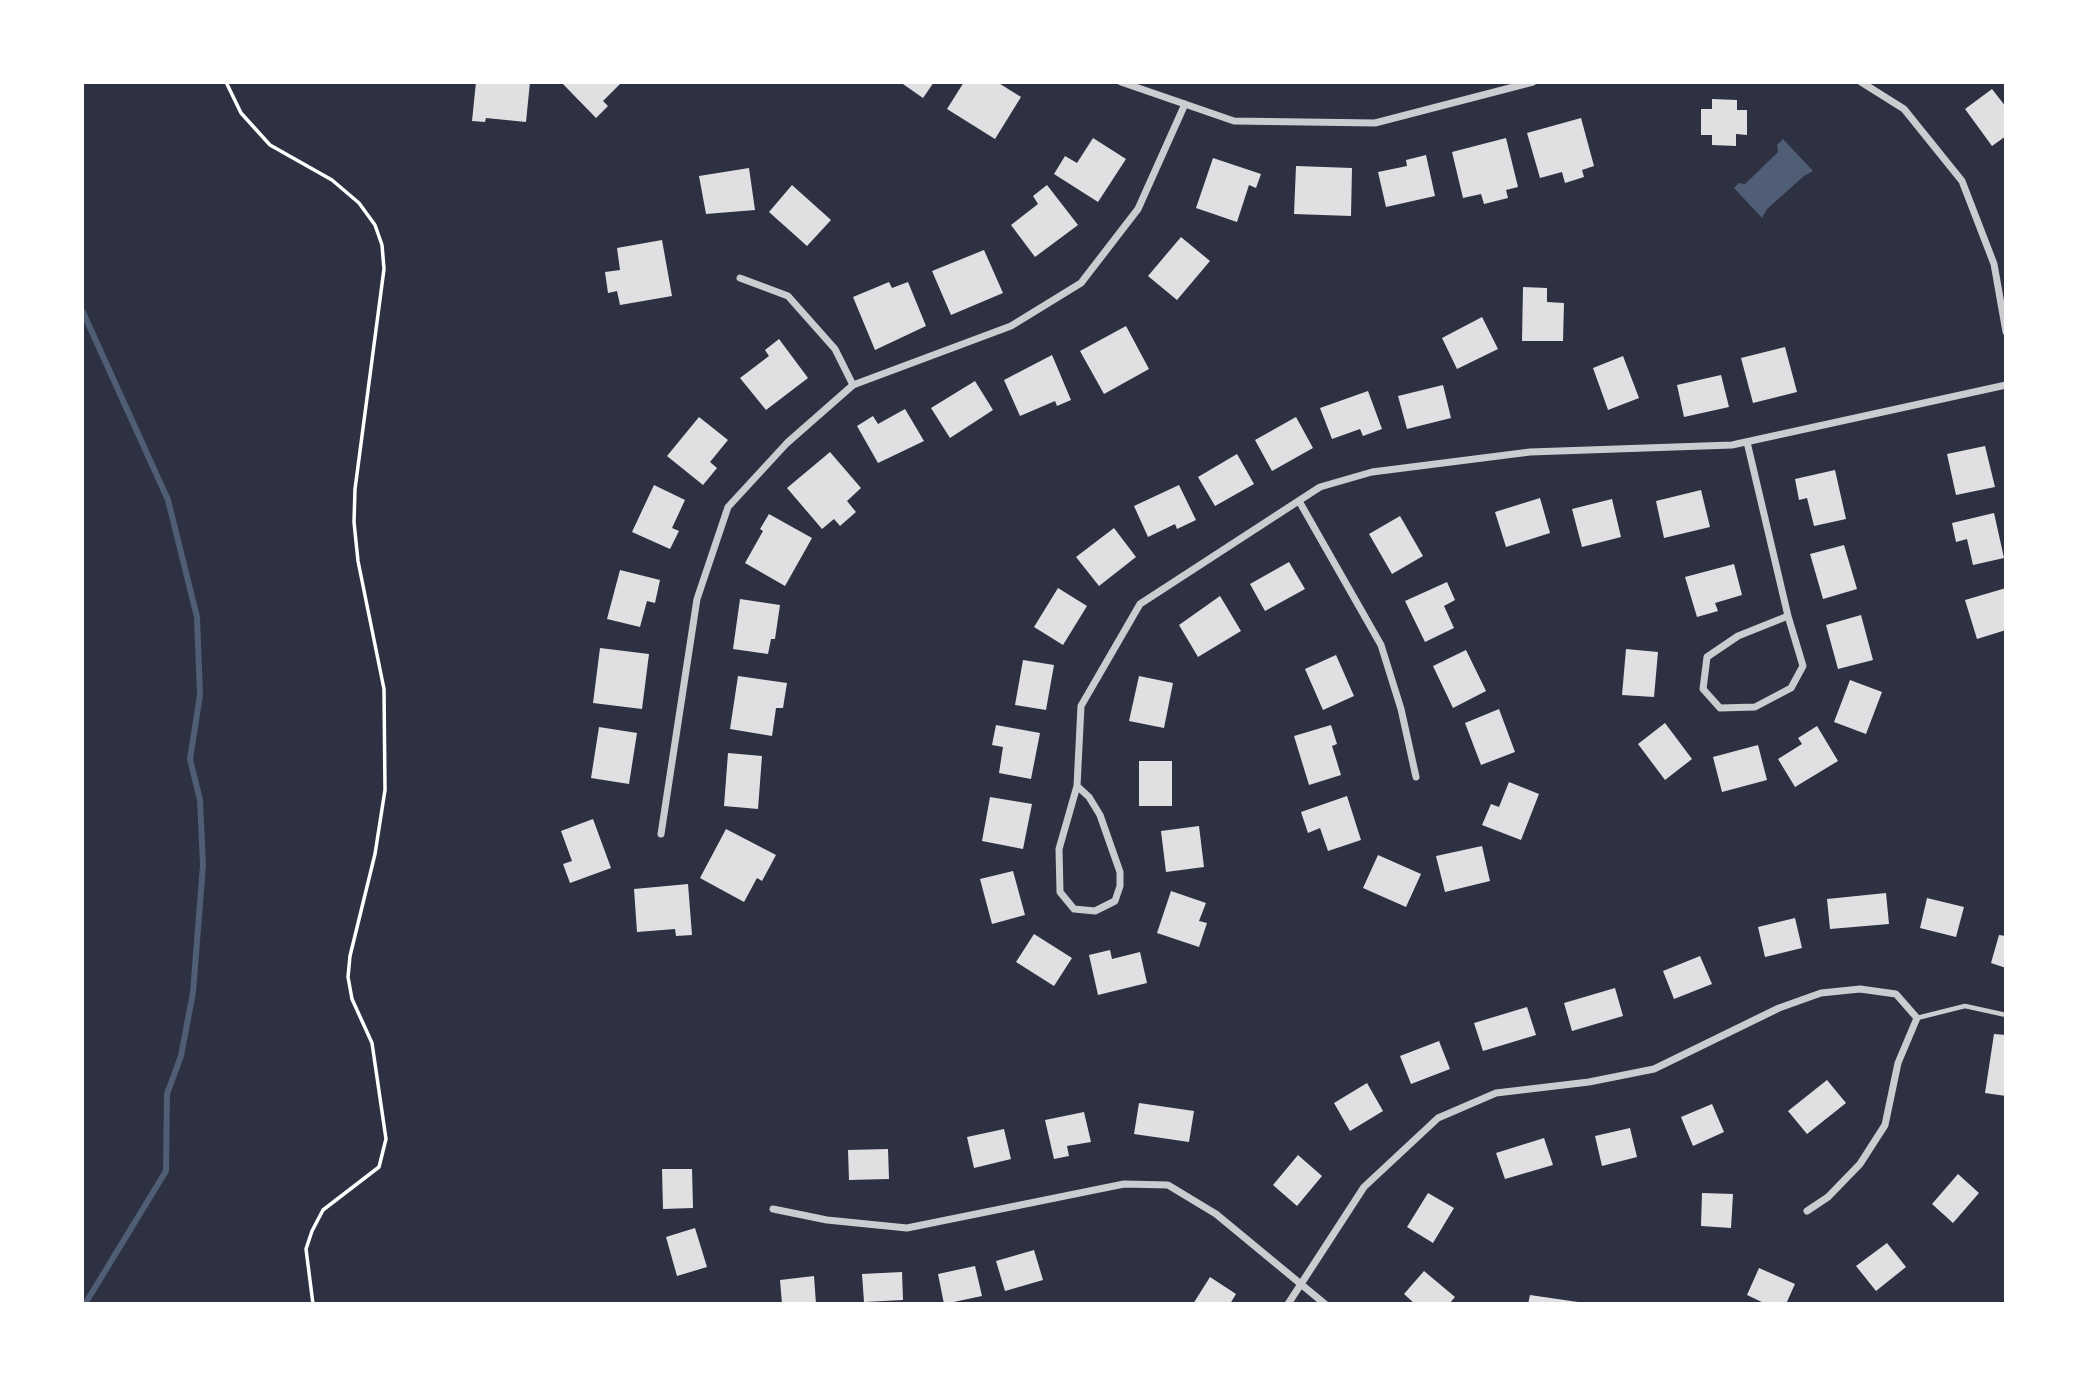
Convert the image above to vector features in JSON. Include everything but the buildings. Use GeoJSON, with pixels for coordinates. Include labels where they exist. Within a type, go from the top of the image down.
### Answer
{"type":"FeatureCollection","features":[{"type":"Feature","properties":{"kind":"street"},"geometry":{"type":"LineString","coordinates":[[1121,82],[1234,121],[1375,123],[1533,82]]}},
{"type":"Feature","properties":{"kind":"street"},"geometry":{"type":"LineString","coordinates":[[1861,82],[1904,109],[1962,181],[1994,264],[2006,332]]}},
{"type":"Feature","properties":{"kind":"street"},"geometry":{"type":"LineString","coordinates":[[661,834],[697,599],[728,507],[787,443],[853,385],[1011,326],[1081,284],[1138,209],[1185,104]]}},
{"type":"Feature","properties":{"kind":"street"},"geometry":{"type":"LineString","coordinates":[[740,278],[789,296],[835,349],[853,385]]}},
{"type":"Feature","properties":{"kind":"street"},"geometry":{"type":"LineString","coordinates":[[1077,786],[1090,797],[1100,815],[1120,872],[1120,886],[1115,901],[1095,911],[1074,909],[1060,892],[1059,849],[1077,786],[1081,706],[1140,604],[1320,487],[1385,470],[1530,452],[1732,445],[2006,385]]}},
{"type":"Feature","properties":{"kind":"street"},"geometry":{"type":"LineString","coordinates":[[1747,442],[1802,666],[1791,688],[1755,707],[1720,708],[1703,689],[1707,657],[1738,636],[1788,617]]}},
{"type":"Feature","properties":{"kind":"street"},"geometry":{"type":"LineString","coordinates":[[1298,501],[1381,645],[1401,709],[1416,777]]}},
{"type":"Feature","properties":{"kind":"street"},"geometry":{"type":"LineString","coordinates":[[1288,1304],[1364,1187],[1438,1118],[1496,1093],[1588,1082],[1654,1069],[1779,1008],[1821,993],[1860,989],[1896,994],[1917,1018],[1898,1063],[1885,1125],[1860,1164],[1828,1198],[1807,1211]]}},
{"type":"Feature","properties":{"kind":"street"},"geometry":{"type":"LineString","coordinates":[[773,1209],[827,1220],[907,1228],[1124,1184],[1168,1185],[1216,1214],[1325,1304]]}},
{"type":"Feature","properties":{"kind":"lane"},"geometry":{"type":"LineString","coordinates":[[1917,1018],[1965,1006],[2006,1015]]}},
{"type":"Feature","properties":{"kind":"path"},"geometry":{"type":"LineString","coordinates":[[226,82],[241,113],[270,145],[332,180],[359,203],[375,225],[382,245],[384,269],[355,489],[354,522],[358,561],[384,689],[385,790],[375,854],[350,956],[348,977],[352,999],[372,1043],[386,1139],[379,1167],[323,1210],[312,1231],[306,1249],[313,1304]]}},
{"type":"Feature","properties":{"kind":"water"},"geometry":{"type":"Polygon","coordinates":[[[1783,139],[1813,171],[1767,209],[1762,218],[1734,188],[1739,183],[1745,184],[1778,152],[1777,145],[1783,139]]]}},
{"type":"Feature","properties":{"kind":"waterway"},"geometry":{"type":"LineString","coordinates":[[82,310],[168,500],[197,617],[200,695],[190,759],[200,800],[203,865],[193,992],[181,1056],[167,1094],[166,1171],[85,1304]]}}]}
